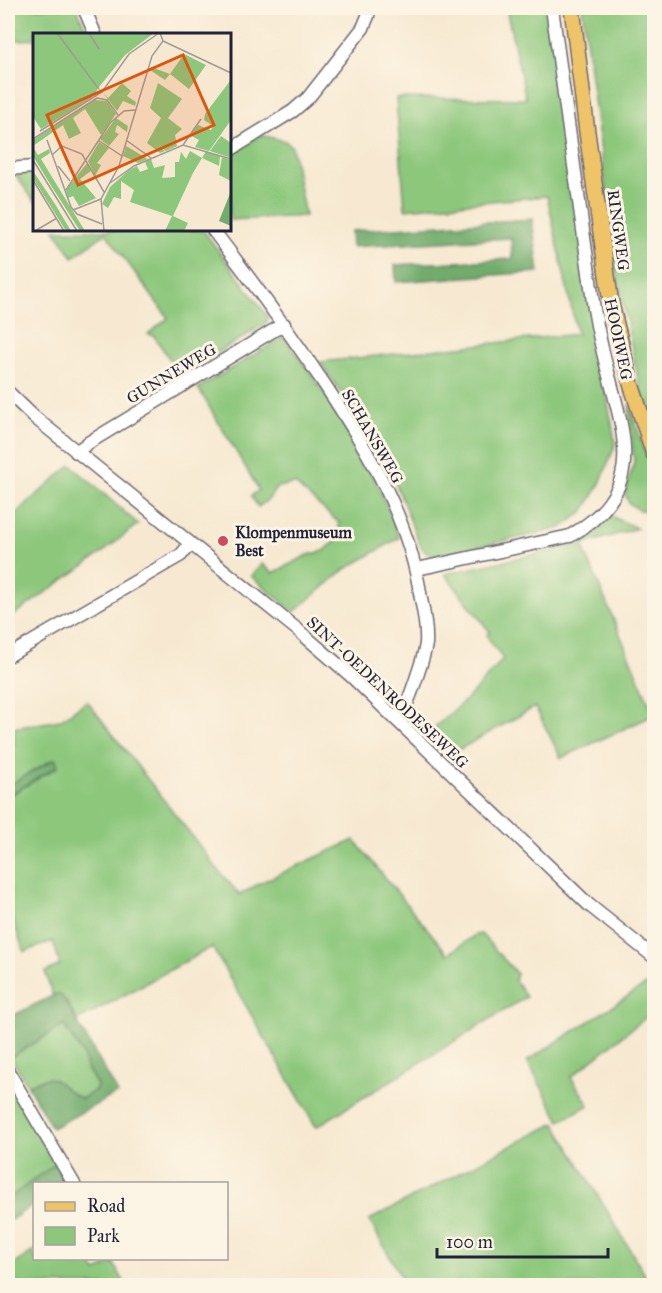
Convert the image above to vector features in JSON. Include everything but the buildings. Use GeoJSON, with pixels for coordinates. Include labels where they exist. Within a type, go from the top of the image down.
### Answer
{"type":"FeatureCollection","features":[{"type":"Feature","properties":{"kind":"main road","name":"RINGWEG"},"geometry":{"type":"LineString","coordinates":[[572,8],[611,304],[631,384],[654,453]]}},
{"type":"Feature","properties":{"kind":"street"},"geometry":{"type":"LineString","coordinates":[[84,8],[95,33]]}},
{"type":"Feature","properties":{"kind":"street"},"geometry":{"type":"LineString","coordinates":[[231,149],[293,111],[308,98],[363,28],[369,8]]}},
{"type":"Feature","properties":{"kind":"street","name":"HOOIWEG"},"geometry":{"type":"LineString","coordinates":[[417,569],[570,536],[589,525],[612,502],[622,477],[625,440],[594,309],[552,8]]}},
{"type":"Feature","properties":{"kind":"street"},"geometry":{"type":"LineString","coordinates":[[8,169],[33,167]]}},
{"type":"Feature","properties":{"kind":"street","name":"SCHANSWEG"},"geometry":{"type":"LineString","coordinates":[[214,231],[284,324],[358,437],[381,476],[417,569],[426,628],[426,643],[407,702],[396,719]]}},
{"type":"Feature","properties":{"kind":"street","name":"GUNNEWEG"},"geometry":{"type":"LineString","coordinates":[[76,452],[284,324]]}},
{"type":"Feature","properties":{"kind":"street","name":"SINT-OEDENRODESEWEG"},"geometry":{"type":"LineString","coordinates":[[8,392],[76,452],[299,631],[350,675],[589,904],[654,957]]}},
{"type":"Feature","properties":{"kind":"street"},"geometry":{"type":"LineString","coordinates":[[8,656],[181,555],[190,544]]}},
{"type":"Feature","properties":{"kind":"street"},"geometry":{"type":"LineString","coordinates":[[8,1071],[73,1182]]}},
{"type":"Feature","properties":{"kind":"green space"},"geometry":{"type":"Polygon","coordinates":[[[8,8],[77,8],[88,33],[33,33],[33,39],[8,41],[8,8]]]}},
{"type":"Feature","properties":{"kind":"green space"},"geometry":{"type":"Polygon","coordinates":[[[506,8],[550,8],[596,337],[615,441],[599,486],[583,512],[561,528],[434,556],[426,553],[419,543],[395,483],[378,451],[320,362],[577,334],[547,196],[405,209],[396,98],[526,99],[506,8]]]}},
{"type":"Feature","properties":{"kind":"green space"},"geometry":{"type":"Polygon","coordinates":[[[582,8],[654,8],[654,430],[641,393],[617,274],[582,8]]]}},
{"type":"Feature","properties":{"kind":"green space"},"geometry":{"type":"Polygon","coordinates":[[[261,135],[285,141],[292,147],[305,216],[231,220],[231,152],[261,135]]]}},
{"type":"Feature","properties":{"kind":"green space"},"geometry":{"type":"Polygon","coordinates":[[[33,172],[33,200],[14,173],[33,172]]]}},
{"type":"Feature","properties":{"kind":"green space"},"geometry":{"type":"Polygon","coordinates":[[[532,219],[539,272],[396,282],[395,265],[512,259],[511,238],[352,247],[351,231],[532,219]]]}},
{"type":"Feature","properties":{"kind":"green space"},"geometry":{"type":"Polygon","coordinates":[[[56,231],[204,231],[268,318],[266,323],[181,376],[154,336],[148,334],[168,318],[106,233],[73,257],[56,231]]]}},
{"type":"Feature","properties":{"kind":"green space"},"geometry":{"type":"Polygon","coordinates":[[[284,337],[334,408],[364,458],[399,538],[344,570],[294,612],[251,576],[262,564],[273,573],[308,555],[324,551],[338,539],[339,523],[295,484],[277,487],[268,500],[258,507],[251,496],[259,490],[198,388],[284,337]]]}},
{"type":"Feature","properties":{"kind":"green space"},"geometry":{"type":"Polygon","coordinates":[[[629,404],[654,478],[654,498],[649,511],[639,510],[629,503],[625,494],[634,462],[629,404]]]}},
{"type":"Feature","properties":{"kind":"green space"},"geometry":{"type":"Polygon","coordinates":[[[71,465],[138,524],[102,553],[8,619],[8,520],[71,465]]]}},
{"type":"Feature","properties":{"kind":"green space"},"geometry":{"type":"Polygon","coordinates":[[[609,515],[637,528],[582,545],[654,715],[561,758],[535,707],[451,754],[428,733],[470,696],[503,659],[488,638],[487,635],[490,632],[445,574],[582,544],[601,527],[609,515]]]}},
{"type":"Feature","properties":{"kind":"green space"},"geometry":{"type":"Polygon","coordinates":[[[87,701],[240,895],[260,883],[354,840],[448,954],[475,935],[481,934],[517,974],[515,980],[526,997],[316,1127],[212,947],[77,1021],[64,1000],[52,994],[45,972],[60,965],[53,941],[24,952],[10,912],[8,912],[8,796],[58,767],[50,761],[8,786],[8,758],[14,757],[14,728],[60,720],[87,701]]]}},
{"type":"Feature","properties":{"kind":"green space"},"geometry":{"type":"Polygon","coordinates":[[[54,759],[58,766],[8,796],[8,786],[54,759]]]}},
{"type":"Feature","properties":{"kind":"green space"},"geometry":{"type":"Polygon","coordinates":[[[653,980],[654,1011],[571,1077],[589,1105],[560,1121],[527,1061],[653,980]]]}},
{"type":"Feature","properties":{"kind":"green space"},"geometry":{"type":"Polygon","coordinates":[[[56,994],[62,996],[118,1093],[52,1128],[28,1086],[47,1078],[52,1079],[82,1099],[96,1090],[97,1085],[86,1067],[83,1055],[64,1025],[11,1057],[8,1051],[8,1018],[56,994]]]}},
{"type":"Feature","properties":{"kind":"green space"},"geometry":{"type":"Polygon","coordinates":[[[64,1025],[83,1055],[86,1067],[97,1085],[96,1090],[82,1099],[52,1079],[47,1078],[28,1086],[11,1057],[64,1025]]]}},
{"type":"Feature","properties":{"kind":"green space"},"geometry":{"type":"Polygon","coordinates":[[[8,1082],[55,1164],[8,1199],[8,1082]]]}},
{"type":"Feature","properties":{"kind":"green space"},"geometry":{"type":"Polygon","coordinates":[[[555,1123],[651,1285],[406,1285],[369,1220],[555,1123]]]}},
{"type":"Feature","properties":{"kind":"green space"},"geometry":{"type":"Polygon","coordinates":[[[55,1164],[65,1182],[33,1182],[33,1205],[8,1222],[8,1199],[55,1164]]]}},
{"type":"Feature","properties":{"kind":"green space"},"geometry":{"type":"Polygon","coordinates":[[[33,1252],[33,1260],[88,1260],[96,1272],[113,1262],[126,1285],[8,1285],[8,1268],[33,1252]]]}},
{"type":"Feature","properties":{"kind":"place","name":"Klompenmuseum Best"},"geometry":{"type":"Point","coordinates":[223,541]}}]}
